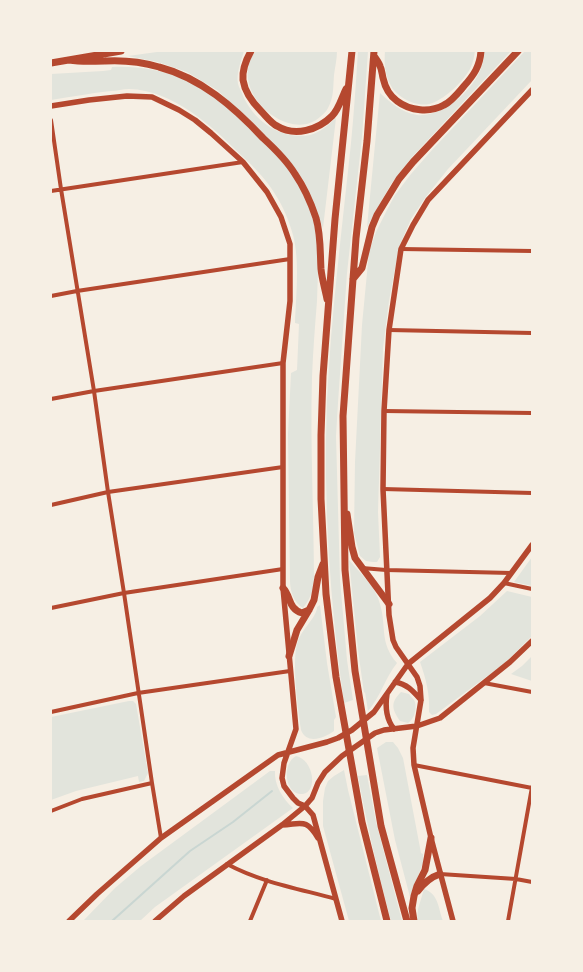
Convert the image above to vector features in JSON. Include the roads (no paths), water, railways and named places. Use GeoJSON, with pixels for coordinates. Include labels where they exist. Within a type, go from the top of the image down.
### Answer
{"type":"FeatureCollection","features":[{"type":"Feature","properties":{"kind":"highway"},"geometry":{"type":"LineString","coordinates":[[51,62],[121,51]]}},
{"type":"Feature","properties":{"kind":"highway"},"geometry":{"type":"LineString","coordinates":[[251,51],[245,65],[243,79],[246,92],[252,102],[266,117],[277,126],[289,131],[302,132],[314,129],[325,123],[334,114],[349,83]]}},
{"type":"Feature","properties":{"kind":"highway"},"geometry":{"type":"LineString","coordinates":[[352,51],[323,376],[321,499],[326,594],[341,706],[362,822],[387,921]]}},
{"type":"Feature","properties":{"kind":"highway"},"geometry":{"type":"LineString","coordinates":[[374,53],[381,67],[383,80],[389,93],[397,101],[408,107],[420,110],[433,109],[444,105],[455,96],[475,74],[480,60],[481,51]]}},
{"type":"Feature","properties":{"kind":"highway"},"geometry":{"type":"LineString","coordinates":[[353,279],[362,268],[372,227],[377,215],[399,179],[413,162],[518,51]]}},
{"type":"Feature","properties":{"kind":"highway"},"geometry":{"type":"LineString","coordinates":[[374,53],[367,141],[356,238],[343,416],[345,570],[354,671],[382,826],[407,921]]}},
{"type":"Feature","properties":{"kind":"highway"},"geometry":{"type":"LineString","coordinates":[[69,60],[82,62],[134,62],[166,70],[185,77],[206,87],[230,106],[256,130],[280,155],[295,174],[307,196],[316,218],[320,242],[321,271],[329,308]]}},
{"type":"Feature","properties":{"kind":"highway"},"geometry":{"type":"LineString","coordinates":[[344,501],[355,558],[389,604]]}},
{"type":"Feature","properties":{"kind":"highway"},"geometry":{"type":"LineString","coordinates":[[289,656],[297,630],[310,610],[314,600],[318,577],[324,560]]}},
{"type":"Feature","properties":{"kind":"highway"},"geometry":{"type":"LineString","coordinates":[[283,588],[286,591],[290,604],[293,608],[302,612],[310,610]]}},
{"type":"Feature","properties":{"kind":"highway"},"geometry":{"type":"LineString","coordinates":[[414,921],[412,908],[414,896],[425,870],[430,838]]}},
{"type":"Feature","properties":{"kind":"highway"},"geometry":{"type":"LineString","coordinates":[[414,896],[424,883],[440,874]]}},
{"type":"Feature","properties":{"kind":"main road"},"geometry":{"type":"LineString","coordinates":[[453,921],[430,838],[414,765],[413,748],[420,712],[421,694],[417,677],[399,653],[393,640],[389,604],[386,570],[383,489],[384,411],[389,330],[401,249],[413,225],[428,200],[532,90]]}},
{"type":"Feature","properties":{"kind":"main road"},"geometry":{"type":"LineString","coordinates":[[51,106],[127,96],[152,98],[179,110],[211,132],[243,162],[267,192],[281,217],[290,244],[290,301],[283,363],[283,588],[296,729],[282,770],[282,778],[284,786],[296,801],[305,806],[313,815],[342,921]]}},
{"type":"Feature","properties":{"kind":"main road"},"geometry":{"type":"LineString","coordinates":[[69,921],[97,894],[161,838],[278,755],[327,742],[352,730],[374,712],[408,664],[490,598],[504,583],[532,545]]}},
{"type":"Feature","properties":{"kind":"main road"},"geometry":{"type":"LineString","coordinates":[[155,921],[184,896],[282,825],[305,806],[312,798],[318,783],[325,772],[336,761],[375,733],[417,726],[440,718],[510,662],[532,641]]}},
{"type":"Feature","properties":{"kind":"main road"},"geometry":{"type":"LineString","coordinates":[[395,682],[407,686],[421,700]]}},
{"type":"Feature","properties":{"kind":"main road"},"geometry":{"type":"LineString","coordinates":[[387,694],[387,714],[394,729]]}},
{"type":"Feature","properties":{"kind":"main road"},"geometry":{"type":"LineString","coordinates":[[282,825],[299,822],[305,824],[320,842]]}},
{"type":"Feature","properties":{"kind":"street"},"geometry":{"type":"LineString","coordinates":[[51,120],[94,391],[138,693],[161,838]]}},
{"type":"Feature","properties":{"kind":"street"},"geometry":{"type":"LineString","coordinates":[[51,191],[243,162]]}},
{"type":"Feature","properties":{"kind":"street"},"geometry":{"type":"LineString","coordinates":[[401,249],[532,251]]}},
{"type":"Feature","properties":{"kind":"street"},"geometry":{"type":"LineString","coordinates":[[51,296],[290,259]]}},
{"type":"Feature","properties":{"kind":"street"},"geometry":{"type":"LineString","coordinates":[[389,330],[532,333]]}},
{"type":"Feature","properties":{"kind":"street"},"geometry":{"type":"LineString","coordinates":[[51,399],[94,391],[283,363]]}},
{"type":"Feature","properties":{"kind":"street"},"geometry":{"type":"LineString","coordinates":[[384,411],[532,413]]}},
{"type":"Feature","properties":{"kind":"street"},"geometry":{"type":"LineString","coordinates":[[51,504],[108,492],[283,467]]}},
{"type":"Feature","properties":{"kind":"street"},"geometry":{"type":"LineString","coordinates":[[383,489],[532,493]]}},
{"type":"Feature","properties":{"kind":"street"},"geometry":{"type":"LineString","coordinates":[[362,568],[511,573]]}},
{"type":"Feature","properties":{"kind":"street"},"geometry":{"type":"LineString","coordinates":[[51,608],[124,593],[283,569]]}},
{"type":"Feature","properties":{"kind":"street"},"geometry":{"type":"LineString","coordinates":[[504,583],[532,589]]}},
{"type":"Feature","properties":{"kind":"street"},"geometry":{"type":"LineString","coordinates":[[51,712],[138,693],[290,671]]}},
{"type":"Feature","properties":{"kind":"street"},"geometry":{"type":"LineString","coordinates":[[484,683],[532,692]]}},
{"type":"Feature","properties":{"kind":"street"},"geometry":{"type":"LineString","coordinates":[[414,765],[532,788],[508,921]]}},
{"type":"Feature","properties":{"kind":"street"},"geometry":{"type":"LineString","coordinates":[[51,811],[82,799],[152,783]]}},
{"type":"Feature","properties":{"kind":"street"},"geometry":{"type":"LineString","coordinates":[[227,864],[237,870],[267,880],[336,899]]}},
{"type":"Feature","properties":{"kind":"street"},"geometry":{"type":"LineString","coordinates":[[440,874],[516,879],[532,882]]}},
{"type":"Feature","properties":{"kind":"street"},"geometry":{"type":"LineString","coordinates":[[250,921],[267,880]]}},
{"type":"Feature","properties":{"kind":"waterway"},"geometry":{"type":"LineString","coordinates":[[112,921],[190,851],[233,822],[272,791]]}}]}
